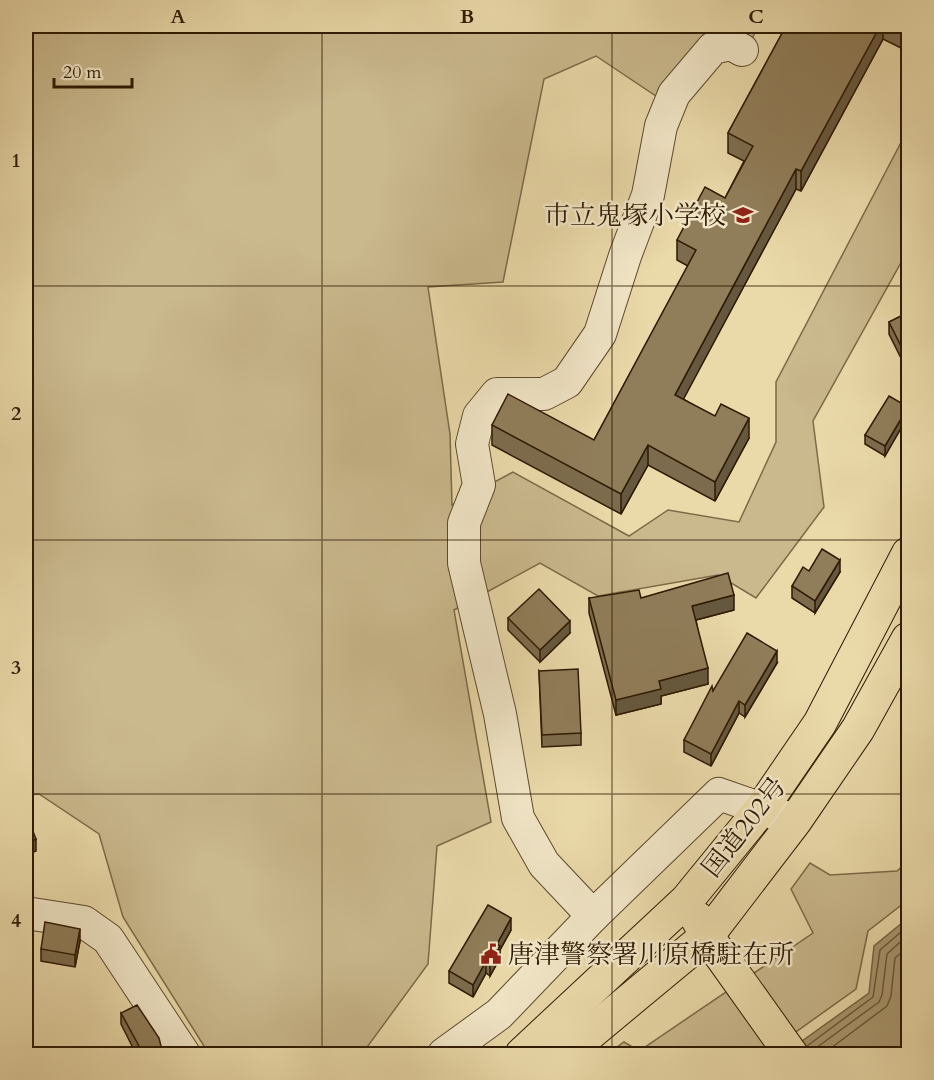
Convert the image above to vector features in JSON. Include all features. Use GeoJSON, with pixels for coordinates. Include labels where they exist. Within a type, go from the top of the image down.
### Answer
{"type":"FeatureCollection","features":[{"type":"Feature","properties":{"kind":"highway","name":"国道202号"},"geometry":{"type":"LineString","coordinates":[[522,1054],[687,900],[762,808],[820,723],[909,554]]}},
{"type":"Feature","properties":{"kind":"highway","name":"国道202号"},"geometry":{"type":"LineString","coordinates":[[565,1054],[707,936],[795,821],[858,729],[909,639]]}},
{"type":"Feature","properties":{"kind":"highway"},"geometry":{"type":"LineString","coordinates":[[687,900],[707,936],[791,1054]]}},
{"type":"Feature","properties":{"kind":"street"},"geometry":{"type":"LineString","coordinates":[[593,916],[544,864],[518,818],[500,714],[464,563],[464,523],[479,485],[472,444],[479,416],[497,394],[544,394],[567,382],[600,334],[625,256],[648,195],[661,126],[674,94],[713,48],[731,44],[742,50]]}},
{"type":"Feature","properties":{"kind":"street"},"geometry":{"type":"LineString","coordinates":[[444,1054],[499,1014],[593,916],[719,794],[795,821]]}},
{"type":"Feature","properties":{"kind":"street"},"geometry":{"type":"LineString","coordinates":[[26,913],[84,922],[108,939],[184,1054]]}},
{"type":"Feature","properties":{"kind":"shaded area"},"geometry":{"type":"Polygon","coordinates":[[[26,26],[758,26],[752,39],[713,31],[656,96],[596,56],[544,79],[503,282],[428,287],[450,434],[452,505],[513,472],[629,536],[668,510],[739,522],[776,442],[776,382],[908,129],[908,250],[813,421],[824,507],[756,598],[718,575],[598,596],[540,563],[454,610],[491,822],[437,846],[428,964],[362,1054],[209,1054],[123,917],[99,834],[39,794],[26,795],[26,26]]]}},
{"type":"Feature","properties":{"kind":"shaded area"},"geometry":{"type":"Polygon","coordinates":[[[908,861],[908,900],[868,931],[856,989],[765,1054],[608,1054],[624,1042],[639,1051],[813,933],[791,889],[810,863],[830,875],[897,871],[908,861]]]}},
{"type":"Feature","properties":{"kind":"water"},"geometry":{"type":"Polygon","coordinates":[[[908,918],[908,1054],[784,1054],[869,993],[874,946],[908,918]]]}},
{"type":"Feature","properties":{"kind":"building"},"geometry":{"type":"Polygon","coordinates":[[[786,26],[880,26],[801,171],[796,169],[675,395],[715,416],[721,404],[749,418],[715,482],[648,445],[621,494],[492,425],[508,394],[594,440],[696,250],[677,240],[705,187],[725,198],[753,146],[728,133],[786,26]]]}},
{"type":"Feature","properties":{"kind":"building"},"geometry":{"type":"Polygon","coordinates":[[[896,26],[909,26],[909,32],[896,26]]]}},
{"type":"Feature","properties":{"kind":"building"},"geometry":{"type":"Polygon","coordinates":[[[909,312],[909,348],[903,350],[889,322],[909,312]]]}},
{"type":"Feature","properties":{"kind":"building"},"geometry":{"type":"Polygon","coordinates":[[[889,396],[908,407],[885,446],[865,435],[889,396]]]}},
{"type":"Feature","properties":{"kind":"building"},"geometry":{"type":"Polygon","coordinates":[[[822,549],[840,560],[815,601],[792,586],[803,567],[809,571],[822,549]]]}},
{"type":"Feature","properties":{"kind":"building"},"geometry":{"type":"Polygon","coordinates":[[[728,573],[734,595],[692,606],[708,668],[659,681],[661,689],[616,700],[589,598],[639,590],[641,598],[728,573]]]}},
{"type":"Feature","properties":{"kind":"building"},"geometry":{"type":"Polygon","coordinates":[[[539,589],[570,621],[540,650],[508,618],[539,589]]]}},
{"type":"Feature","properties":{"kind":"building"},"geometry":{"type":"Polygon","coordinates":[[[747,633],[777,651],[745,705],[739,701],[711,754],[684,740],[712,686],[713,691],[747,633]]]}},
{"type":"Feature","properties":{"kind":"building"},"geometry":{"type":"Polygon","coordinates":[[[578,669],[581,733],[542,735],[539,671],[578,669]]]}},
{"type":"Feature","properties":{"kind":"building"},"geometry":{"type":"Polygon","coordinates":[[[26,816],[36,839],[26,843],[26,816]]]}},
{"type":"Feature","properties":{"kind":"building"},"geometry":{"type":"Polygon","coordinates":[[[488,905],[511,918],[497,944],[500,946],[490,963],[486,961],[473,985],[449,971],[488,905]]]}},
{"type":"Feature","properties":{"kind":"building"},"geometry":{"type":"Polygon","coordinates":[[[45,922],[80,929],[75,955],[41,949],[45,922]]]}},
{"type":"Feature","properties":{"kind":"building"},"geometry":{"type":"Polygon","coordinates":[[[137,1005],[159,1038],[163,1054],[126,1054],[125,1050],[139,1046],[121,1013],[137,1005]]]}},
{"type":"Feature","properties":{"kind":"place","name":"市立鬼塚小学校"},"geometry":{"type":"Point","coordinates":[743,215]}},
{"type":"Feature","properties":{"kind":"place","name":"唐津警察署川原橋駐在所"},"geometry":{"type":"Point","coordinates":[491,954]}}]}
